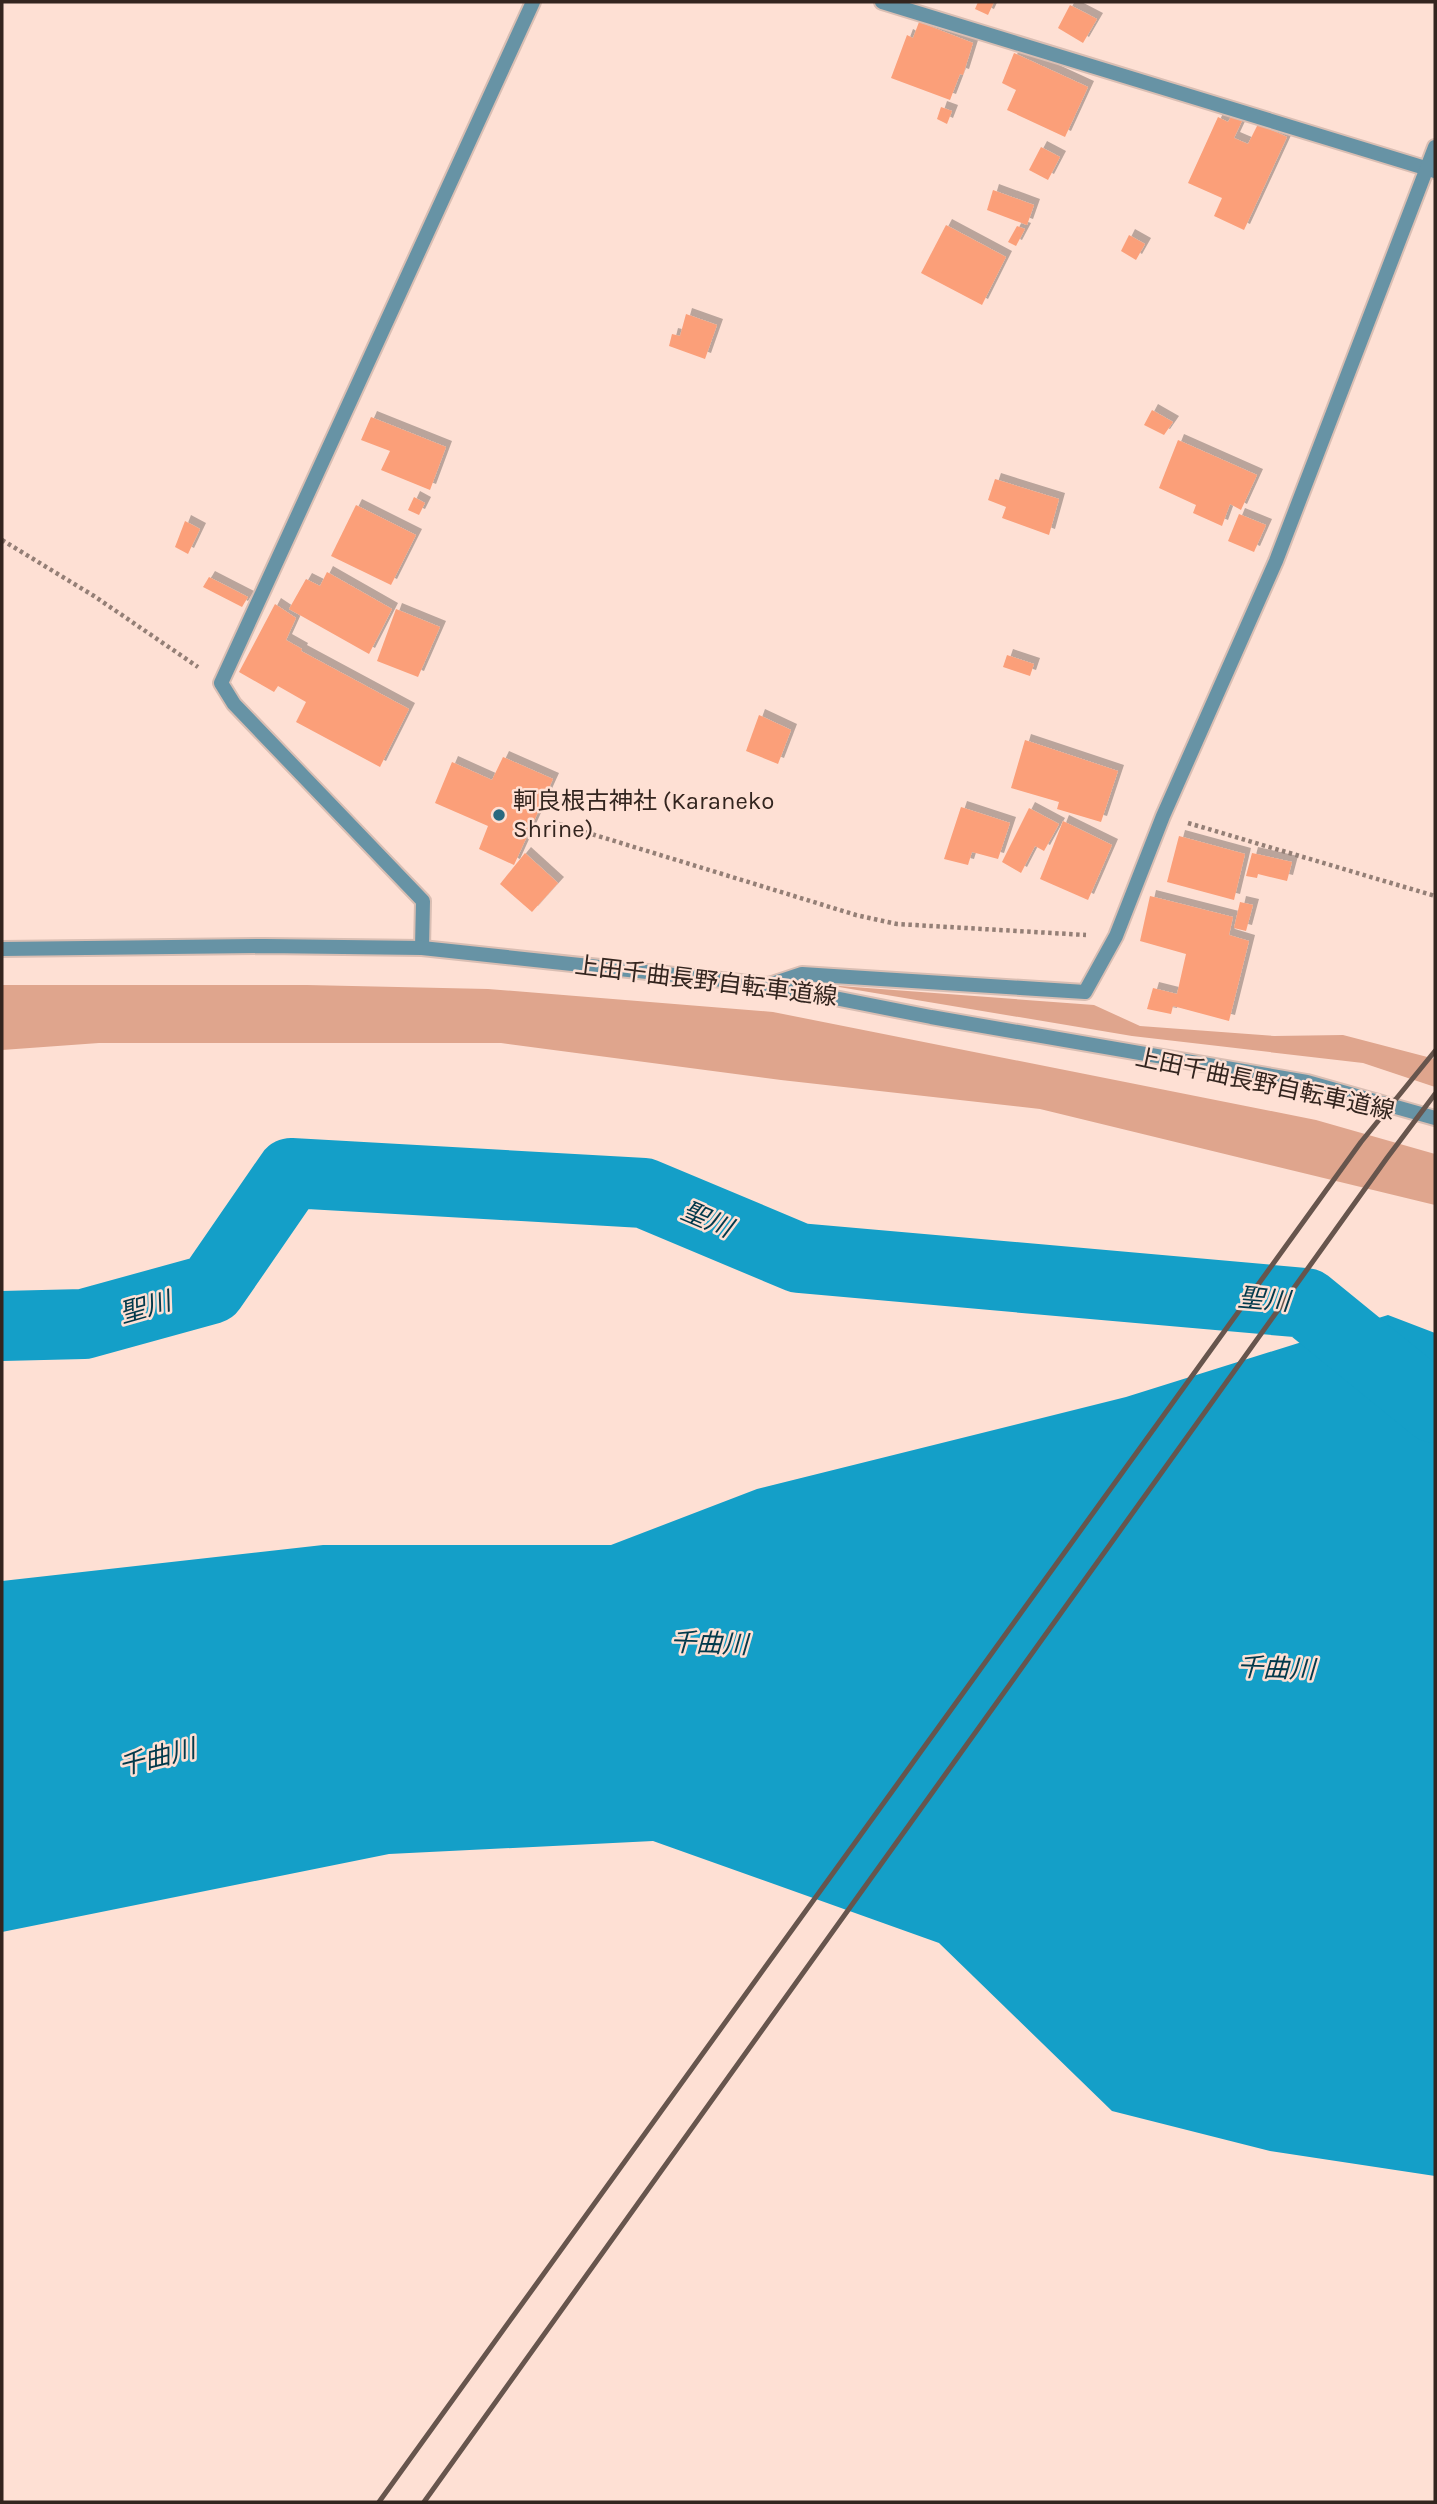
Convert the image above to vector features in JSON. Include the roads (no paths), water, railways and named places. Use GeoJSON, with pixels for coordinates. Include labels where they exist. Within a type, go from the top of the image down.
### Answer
{"type":"FeatureCollection","features":[{"type":"Feature","properties":{"kind":"street"},"geometry":{"type":"LineString","coordinates":[[422,948],[423,901],[234,704],[221,683],[533,2]]}},
{"type":"Feature","properties":{"kind":"street"},"geometry":{"type":"LineString","coordinates":[[882,2],[1431,170]]}},
{"type":"Feature","properties":{"kind":"street"},"geometry":{"type":"LineString","coordinates":[[769,985],[802,974],[1085,992],[1116,936],[1163,816],[1276,561],[1431,170],[1435,147]]}},
{"type":"Feature","properties":{"kind":"street"},"geometry":{"type":"LineString","coordinates":[[2,949],[265,946],[422,948],[769,985],[931,1017],[1307,1082],[1435,1118]]}},
{"type":"Feature","properties":{"kind":"water","name":"千曲川"},"geometry":{"type":"Polygon","coordinates":[[[1388,1315],[1435,1333],[1435,2176],[1270,2151],[1112,2111],[939,1943],[653,1841],[389,1854],[2,1932],[2,1581],[323,1545],[611,1545],[757,1489],[1126,1397],[1388,1315]]]}},
{"type":"Feature","properties":{"kind":"waterway","name":"聖川"},"geometry":{"type":"LineString","coordinates":[[2,1326],[84,1324],[211,1289],[291,1173],[644,1193],[799,1258],[1306,1303],[1435,1408]]}},
{"type":"Feature","properties":{"kind":"railway"},"geometry":{"type":"LineString","coordinates":[[379,2502],[1361,1142],[1435,1051]]}},
{"type":"Feature","properties":{"kind":"railway"},"geometry":{"type":"LineString","coordinates":[[424,2502],[1435,1094]]}},
{"type":"Feature","properties":{"kind":"place","name":"軻良根古神社 (Karaneko Shrine)"},"geometry":{"type":"Point","coordinates":[499,815]}}]}
